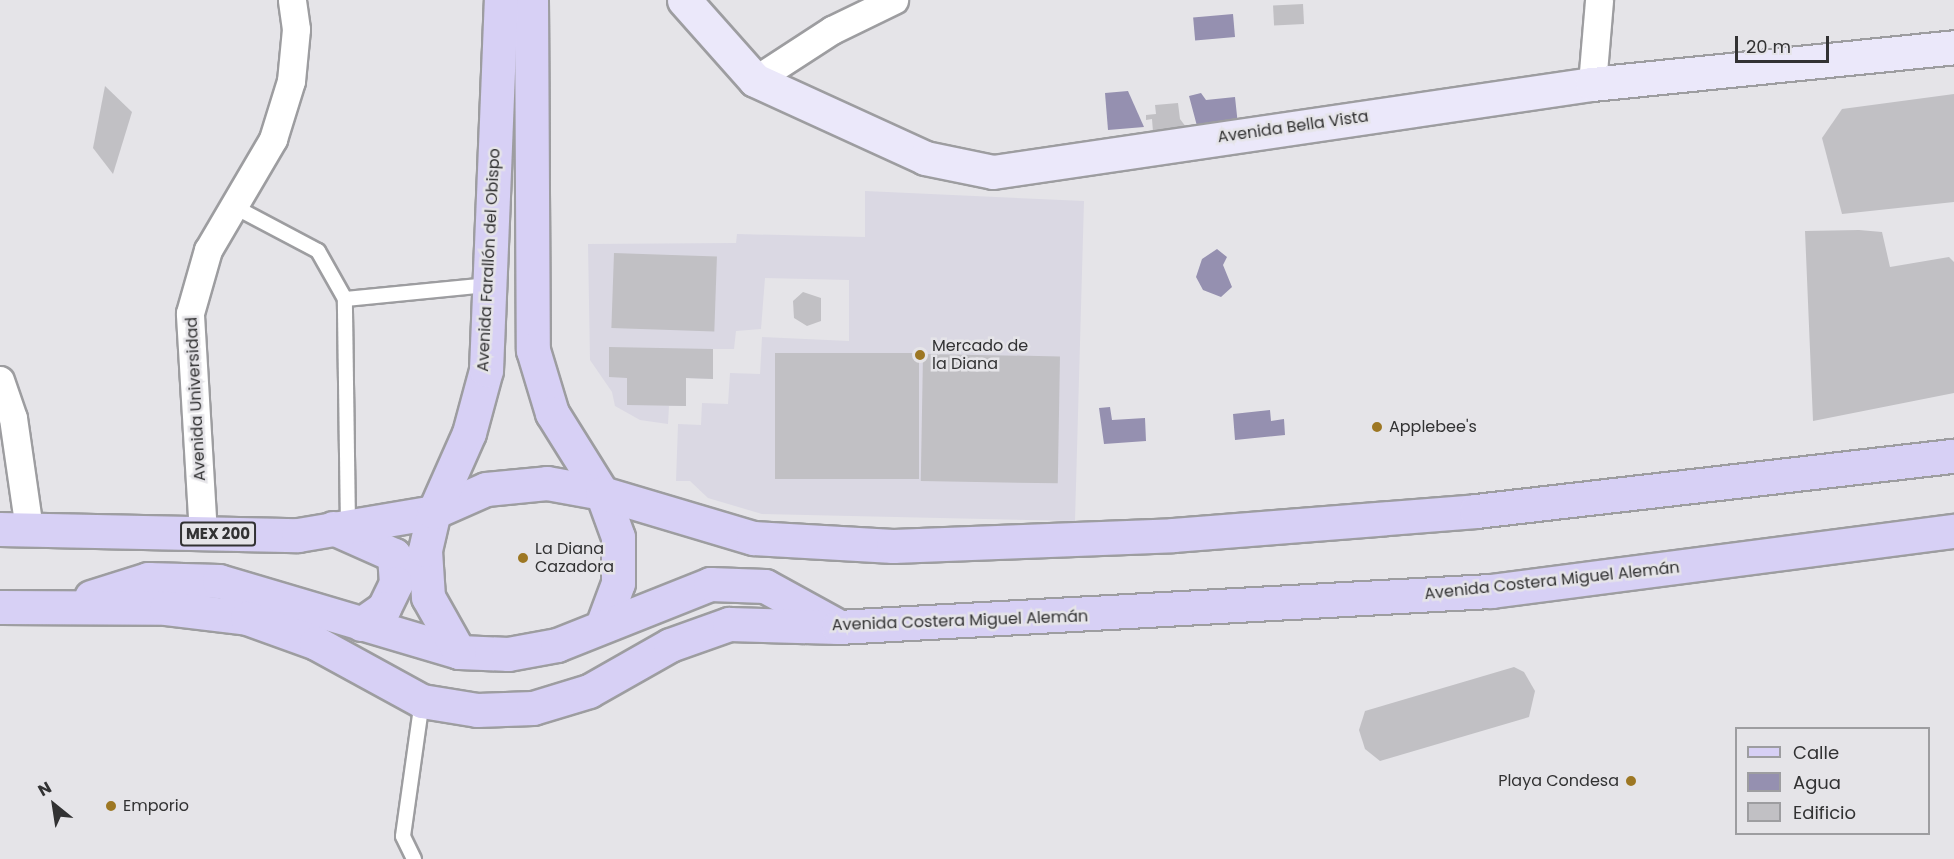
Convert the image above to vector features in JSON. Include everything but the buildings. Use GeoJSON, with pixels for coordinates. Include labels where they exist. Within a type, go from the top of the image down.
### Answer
{"type":"FeatureCollection","features":[{"type":"Feature","properties":{"kind":"main road","name":"Avenida Farallón del Obispo"},"geometry":{"type":"LineString","coordinates":[[434,512],[469,433],[486,370],[501,0]]}},
{"type":"Feature","properties":{"kind":"main road"},"geometry":{"type":"LineString","coordinates":[[531,0],[533,350],[552,413],[602,494],[618,537],[618,583],[602,626]]}},
{"type":"Feature","properties":{"kind":"main road","name":"Avenida Bella Vista"},"geometry":{"type":"LineString","coordinates":[[684,0],[755,80],[925,158],[993,172],[1592,84],[1954,47]]}},
{"type":"Feature","properties":{"kind":"main road"},"geometry":{"type":"LineString","coordinates":[[459,652],[428,597],[425,550],[434,512],[486,489],[547,483],[602,494],[753,538],[892,546],[1173,535],[1476,511],[1954,456]]}},
{"type":"Feature","properties":{"kind":"main road","name":"MEX 200"},"geometry":{"type":"LineString","coordinates":[[14,529],[298,535],[434,512]]}},
{"type":"Feature","properties":{"kind":"main road"},"geometry":{"type":"LineString","coordinates":[[340,527],[394,555],[396,583],[384,608],[362,624]]}},
{"type":"Feature","properties":{"kind":"main road","name":"Avenida Costera Miguel Alemán"},"geometry":{"type":"LineString","coordinates":[[0,607],[166,608],[247,618],[316,643],[422,701],[477,710],[533,708],[589,691],[670,645],[729,624],[838,627],[1491,591],[1954,531]]}},
{"type":"Feature","properties":{"kind":"main road"},"geometry":{"type":"LineString","coordinates":[[63,606],[148,579],[219,581],[459,652],[508,654],[556,645],[710,584],[765,585],[838,627]]}},
{"type":"Feature","properties":{"kind":"street","name":"Avenida Universidad"},"geometry":{"type":"LineString","coordinates":[[203,534],[190,313],[208,250],[273,139],[291,81],[296,29],[292,0]]}},
{"type":"Feature","properties":{"kind":"street"},"geometry":{"type":"LineString","coordinates":[[755,80],[832,30],[894,0]]}},
{"type":"Feature","properties":{"kind":"street"},"geometry":{"type":"LineString","coordinates":[[1592,84],[1599,0]]}},
{"type":"Feature","properties":{"kind":"street"},"geometry":{"type":"LineString","coordinates":[[0,380],[13,418],[14,529]]}},
{"type":"Feature","properties":{"kind":"lane"},"geometry":{"type":"LineString","coordinates":[[233,206],[318,251],[345,299],[340,527]]}},
{"type":"Feature","properties":{"kind":"lane"},"geometry":{"type":"LineString","coordinates":[[345,299],[488,285]]}},
{"type":"Feature","properties":{"kind":"lane"},"geometry":{"type":"LineString","coordinates":[[401,859],[422,701]]}},
{"type":"Feature","properties":{"kind":"lane"},"geometry":{"type":"LineString","coordinates":[[403,836],[414,859]]}},
{"type":"Feature","properties":{"kind":"shaded area","name":"Mercado de la Diana"},"geometry":{"type":"Polygon","coordinates":[[[865,191],[1084,201],[1075,521],[762,514],[708,498],[690,481],[676,481],[678,424],[701,425],[702,403],[728,404],[730,373],[760,374],[762,337],[849,341],[849,280],[765,278],[761,329],[736,331],[734,349],[713,349],[713,379],[686,378],[686,406],[669,406],[668,424],[640,420],[615,406],[612,392],[590,360],[588,244],[736,243],[737,234],[865,237],[865,191]]]}},
{"type":"Feature","properties":{"kind":"water"},"geometry":{"type":"Polygon","coordinates":[[[1233,14],[1235,37],[1195,40],[1193,17],[1233,14]]]}},
{"type":"Feature","properties":{"kind":"water"},"geometry":{"type":"Polygon","coordinates":[[[1128,91],[1144,127],[1108,130],[1105,93],[1128,91]]]}},
{"type":"Feature","properties":{"kind":"water"},"geometry":{"type":"Polygon","coordinates":[[[1201,93],[1206,100],[1235,97],[1238,125],[1197,126],[1189,96],[1201,93]]]}},
{"type":"Feature","properties":{"kind":"water"},"geometry":{"type":"Polygon","coordinates":[[[1217,249],[1227,257],[1223,265],[1232,287],[1221,297],[1203,290],[1196,277],[1202,259],[1217,249]]]}},
{"type":"Feature","properties":{"kind":"water"},"geometry":{"type":"Polygon","coordinates":[[[1110,407],[1112,420],[1145,418],[1146,441],[1104,444],[1099,408],[1110,407]]]}},
{"type":"Feature","properties":{"kind":"water"},"geometry":{"type":"Polygon","coordinates":[[[1270,410],[1271,421],[1284,419],[1285,435],[1235,440],[1233,414],[1270,410]]]}},
{"type":"Feature","properties":{"kind":"place","name":"Mercado de la Diana"},"geometry":{"type":"Point","coordinates":[920,355]}},
{"type":"Feature","properties":{"kind":"place","name":"Applebee's"},"geometry":{"type":"Point","coordinates":[1377,427]}},
{"type":"Feature","properties":{"kind":"place","name":"La Diana Cazadora"},"geometry":{"type":"Point","coordinates":[523,558]}},
{"type":"Feature","properties":{"kind":"place","name":"Playa Condesa"},"geometry":{"type":"Point","coordinates":[1631,781]}},
{"type":"Feature","properties":{"kind":"place","name":"Emporio"},"geometry":{"type":"Point","coordinates":[111,806]}}]}
